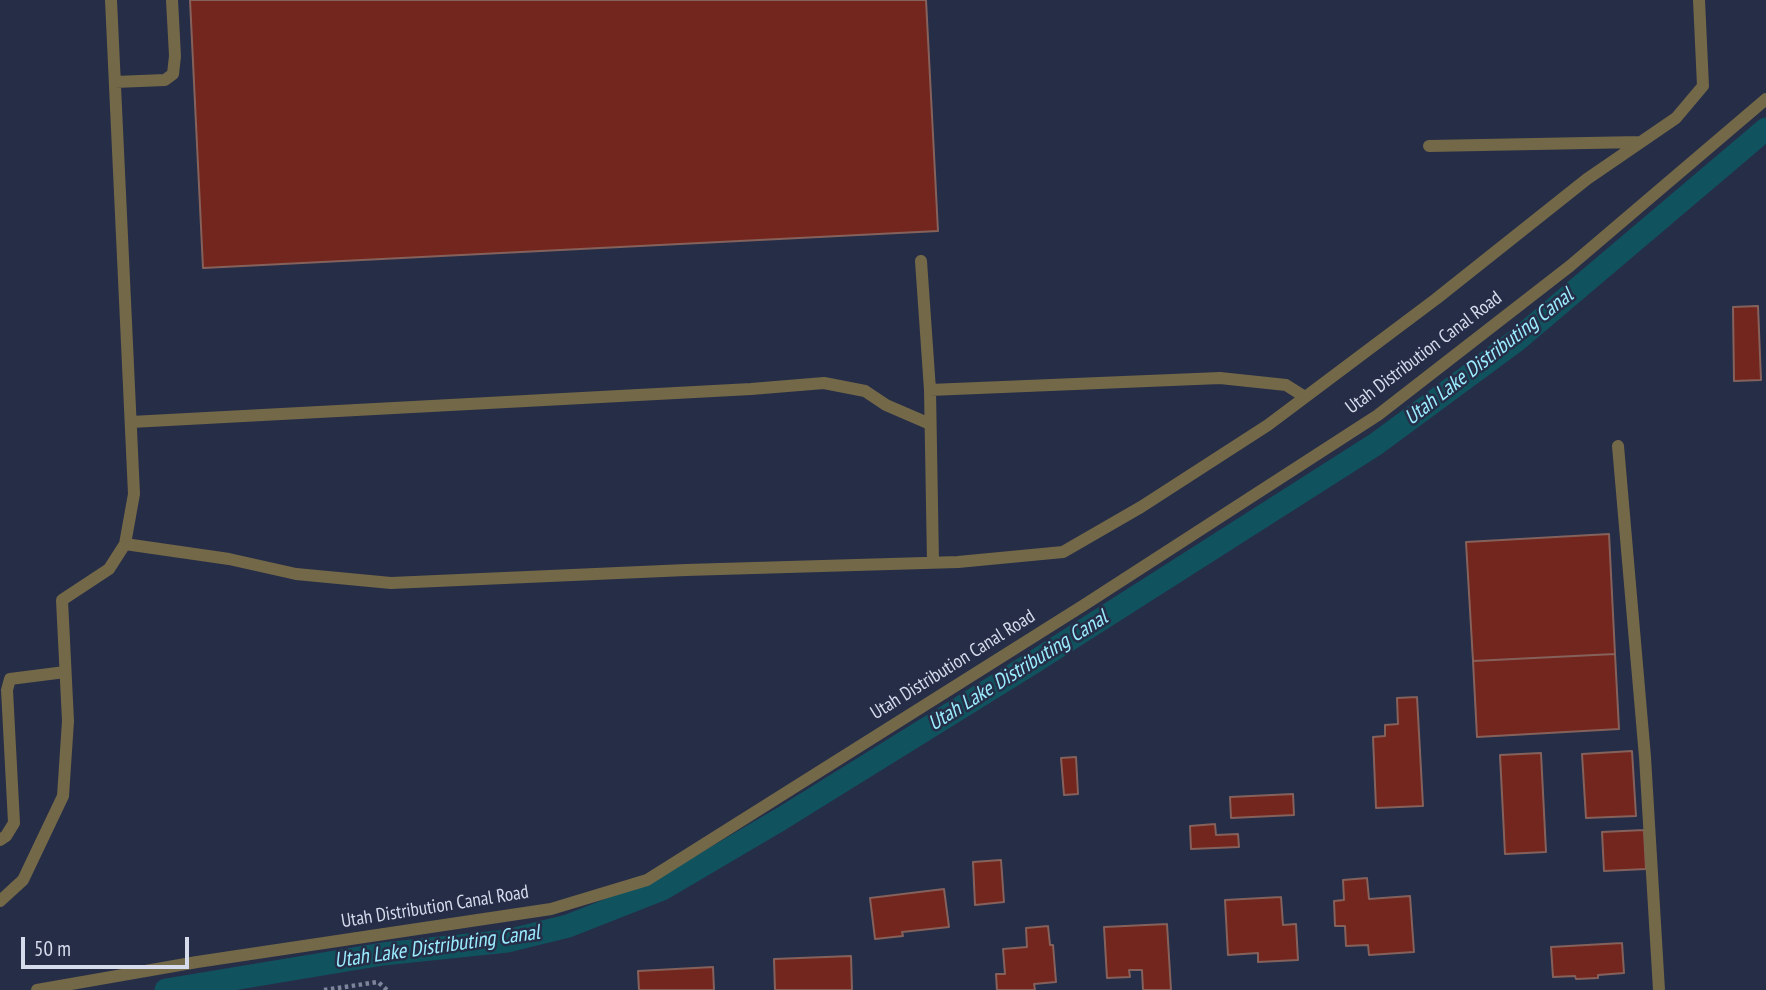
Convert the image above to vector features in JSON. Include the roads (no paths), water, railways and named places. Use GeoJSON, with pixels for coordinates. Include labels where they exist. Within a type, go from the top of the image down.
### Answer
{"type":"FeatureCollection","features":[{"type":"Feature","properties":{"kind":"lane"},"geometry":{"type":"LineString","coordinates":[[0,901],[23,880],[63,796],[68,721],[62,600],[108,569],[125,544],[134,494],[110,0]]}},
{"type":"Feature","properties":{"kind":"lane"},"geometry":{"type":"LineString","coordinates":[[115,82],[165,80],[173,74],[175,56],[172,0]]}},
{"type":"Feature","properties":{"kind":"lane"},"geometry":{"type":"LineString","coordinates":[[125,544],[229,559],[296,574],[391,583],[933,562],[1063,552],[1153,500],[1268,425],[1436,299],[1587,179],[1676,118],[1703,86],[1699,0]]}},
{"type":"Feature","properties":{"kind":"lane","name":"Utah Distribution Canal Road"},"geometry":{"type":"LineString","coordinates":[[37,990],[197,962],[551,909],[647,880],[1084,605],[1378,415],[1570,267],[1766,99]]}},
{"type":"Feature","properties":{"kind":"lane"},"geometry":{"type":"LineString","coordinates":[[1429,146],[1640,142]]}},
{"type":"Feature","properties":{"kind":"lane"},"geometry":{"type":"LineString","coordinates":[[921,261],[929,390],[933,562]]}},
{"type":"Feature","properties":{"kind":"lane"},"geometry":{"type":"LineString","coordinates":[[929,390],[1220,378],[1286,385],[1305,397]]}},
{"type":"Feature","properties":{"kind":"lane"},"geometry":{"type":"LineString","coordinates":[[131,422],[824,383],[865,391],[886,405],[930,424]]}},
{"type":"Feature","properties":{"kind":"lane"},"geometry":{"type":"LineString","coordinates":[[1618,446],[1645,757],[1659,990]]}},
{"type":"Feature","properties":{"kind":"lane"},"geometry":{"type":"LineString","coordinates":[[0,840],[14,823],[7,690],[10,679],[65,672]]}},
{"type":"Feature","properties":{"kind":"waterway","name":"Utah Lake Distributing Canal"},"geometry":{"type":"LineString","coordinates":[[166,990],[383,954],[507,941],[568,926],[662,889],[781,819],[1034,662],[1376,444],[1517,340],[1766,129]]}}]}
